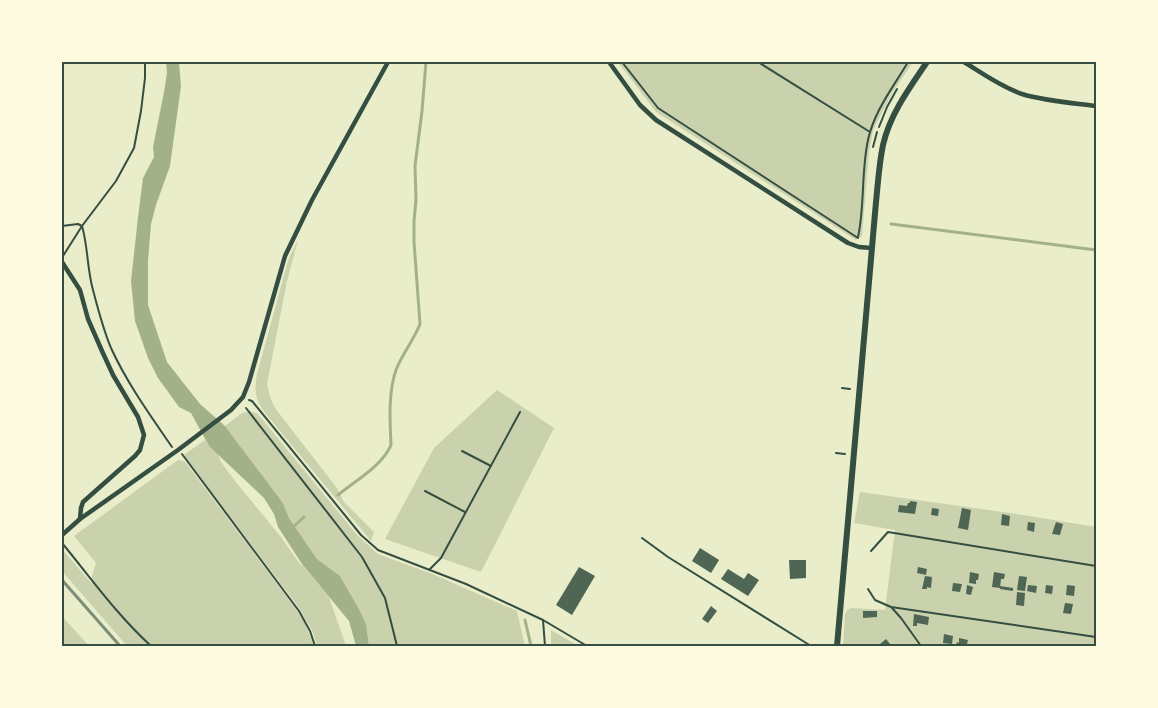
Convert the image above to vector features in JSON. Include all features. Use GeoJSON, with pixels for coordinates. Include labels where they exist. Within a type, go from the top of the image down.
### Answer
{"type":"FeatureCollection","features":[{"type":"Feature","properties":{"kind":"street"},"geometry":{"type":"LineString","coordinates":[[62,535],[80,519],[231,410],[243,397],[285,256],[312,201],[388,62]]}},
{"type":"Feature","properties":{"kind":"street"},"geometry":{"type":"LineString","coordinates":[[609,62],[640,105],[656,120],[848,243],[872,248]]}},
{"type":"Feature","properties":{"kind":"street"},"geometry":{"type":"LineString","coordinates":[[837,646],[878,179],[885,137],[905,94],[927,62]]}},
{"type":"Feature","properties":{"kind":"street"},"geometry":{"type":"LineString","coordinates":[[964,62],[1022,94],[1096,106]]}},
{"type":"Feature","properties":{"kind":"street"},"geometry":{"type":"LineString","coordinates":[[62,260],[80,290],[88,319],[102,351],[113,375],[138,417],[144,435],[140,450],[135,456],[83,502],[80,519]]}},
{"type":"Feature","properties":{"kind":"lane"},"geometry":{"type":"LineString","coordinates":[[642,538],[668,557],[811,646]]}},
{"type":"Feature","properties":{"kind":"path"},"geometry":{"type":"LineString","coordinates":[[62,260],[82,226],[116,181],[134,148],[141,111],[145,62]]}},
{"type":"Feature","properties":{"kind":"path"},"geometry":{"type":"LineString","coordinates":[[622,62],[658,108],[848,232],[864,239]]}},
{"type":"Feature","properties":{"kind":"path"},"geometry":{"type":"LineString","coordinates":[[758,62],[870,132]]}},
{"type":"Feature","properties":{"kind":"path"},"geometry":{"type":"LineString","coordinates":[[62,226],[78,224],[82,226]]}},
{"type":"Feature","properties":{"kind":"path"},"geometry":{"type":"LineString","coordinates":[[82,226],[92,287],[110,345],[121,368],[143,404],[177,451],[299,611],[315,646]]}},
{"type":"Feature","properties":{"kind":"path"},"geometry":{"type":"LineString","coordinates":[[243,397],[252,401],[361,536],[378,550],[466,584],[543,620],[587,646]]}},
{"type":"Feature","properties":{"kind":"path"},"geometry":{"type":"LineString","coordinates":[[246,408],[362,557],[385,598],[397,646]]}},
{"type":"Feature","properties":{"kind":"path"},"geometry":{"type":"LineString","coordinates":[[430,569],[441,558],[520,412]]}},
{"type":"Feature","properties":{"kind":"path"},"geometry":{"type":"LineString","coordinates":[[462,451],[491,466]]}},
{"type":"Feature","properties":{"kind":"path"},"geometry":{"type":"LineString","coordinates":[[425,491],[466,513]]}},
{"type":"Feature","properties":{"kind":"path"},"geometry":{"type":"LineString","coordinates":[[872,551],[888,532],[1096,566]]}},
{"type":"Feature","properties":{"kind":"path"},"geometry":{"type":"LineString","coordinates":[[62,543],[112,606],[151,646]]}},
{"type":"Feature","properties":{"kind":"path"},"geometry":{"type":"LineString","coordinates":[[868,589],[875,600],[891,607],[1096,637]]}},
{"type":"Feature","properties":{"kind":"path"},"geometry":{"type":"LineString","coordinates":[[891,607],[921,646]]}},
{"type":"Feature","properties":{"kind":"path"},"geometry":{"type":"LineString","coordinates":[[543,620],[545,646]]}},
{"type":"Feature","properties":{"kind":"shaded area"},"geometry":{"type":"Polygon","coordinates":[[[166,62],[179,62],[181,86],[170,166],[151,224],[148,305],[167,362],[200,404],[225,426],[283,503],[289,518],[317,559],[340,576],[366,624],[369,646],[356,646],[349,621],[302,564],[278,527],[274,514],[264,498],[209,446],[191,413],[179,407],[158,378],[135,321],[131,281],[138,217],[143,178],[154,157],[153,147],[167,73],[166,62]]]}},
{"type":"Feature","properties":{"kind":"shaded area"},"geometry":{"type":"Polygon","coordinates":[[[618,62],[913,62],[892,93],[873,130],[862,236],[856,240],[656,112],[618,62]]]}},
{"type":"Feature","properties":{"kind":"shaded area"},"geometry":{"type":"Polygon","coordinates":[[[298,240],[287,281],[267,384],[270,397],[275,408],[337,488],[344,502],[374,532],[371,541],[270,419],[257,399],[257,374],[289,258],[298,240]]]}},
{"type":"Feature","properties":{"kind":"shaded area"},"geometry":{"type":"Polygon","coordinates":[[[497,390],[554,428],[481,572],[385,539],[434,448],[497,390]]]}},
{"type":"Feature","properties":{"kind":"shaded area"},"geometry":{"type":"Polygon","coordinates":[[[250,411],[258,414],[358,536],[378,554],[435,575],[517,611],[525,646],[369,646],[366,624],[340,576],[317,559],[289,518],[283,503],[225,426],[242,413],[250,411]]]}},
{"type":"Feature","properties":{"kind":"shaded area"},"geometry":{"type":"Polygon","coordinates":[[[205,440],[218,454],[235,481],[281,537],[299,563],[329,597],[346,646],[317,646],[312,630],[297,605],[185,457],[185,454],[205,440]]]}},
{"type":"Feature","properties":{"kind":"shaded area"},"geometry":{"type":"Polygon","coordinates":[[[178,460],[186,463],[295,608],[314,646],[127,646],[62,571],[62,549],[92,584],[96,563],[74,536],[178,460]]]}},
{"type":"Feature","properties":{"kind":"shaded area"},"geometry":{"type":"Polygon","coordinates":[[[860,492],[1096,527],[1096,646],[843,646],[847,610],[851,608],[885,610],[895,530],[854,523],[860,492]]]}},
{"type":"Feature","properties":{"kind":"shaded area"},"geometry":{"type":"Polygon","coordinates":[[[62,616],[89,646],[62,646],[62,616]]]}},
{"type":"Feature","properties":{"kind":"shaded area"},"geometry":{"type":"Polygon","coordinates":[[[551,630],[579,646],[551,646],[551,630]]]}},
{"type":"Feature","properties":{"kind":"building"},"geometry":{"type":"Polygon","coordinates":[[[910,501],[917,502],[915,514],[898,512],[899,505],[907,506],[910,501]]]}},
{"type":"Feature","properties":{"kind":"building"},"geometry":{"type":"Polygon","coordinates":[[[932,508],[939,509],[938,516],[931,515],[932,508]]]}},
{"type":"Feature","properties":{"kind":"building"},"geometry":{"type":"Polygon","coordinates":[[[962,508],[971,510],[968,530],[958,528],[962,508]]]}},
{"type":"Feature","properties":{"kind":"building"},"geometry":{"type":"Polygon","coordinates":[[[1002,514],[1010,516],[1009,526],[1001,525],[1002,514]]]}},
{"type":"Feature","properties":{"kind":"building"},"geometry":{"type":"Polygon","coordinates":[[[1028,522],[1035,523],[1034,532],[1027,530],[1028,522]]]}},
{"type":"Feature","properties":{"kind":"building"},"geometry":{"type":"Polygon","coordinates":[[[1056,522],[1063,524],[1060,535],[1052,534],[1056,522]]]}},
{"type":"Feature","properties":{"kind":"building"},"geometry":{"type":"Polygon","coordinates":[[[700,548],[719,560],[711,573],[692,561],[700,548]]]}},
{"type":"Feature","properties":{"kind":"building"},"geometry":{"type":"Polygon","coordinates":[[[789,560],[806,560],[806,578],[790,579],[789,560]]]}},
{"type":"Feature","properties":{"kind":"building"},"geometry":{"type":"Polygon","coordinates":[[[579,567],[595,576],[572,615],[556,605],[579,567]]]}},
{"type":"Feature","properties":{"kind":"building"},"geometry":{"type":"Polygon","coordinates":[[[918,567],[927,569],[926,575],[917,573],[918,567]]]}},
{"type":"Feature","properties":{"kind":"building"},"geometry":{"type":"Polygon","coordinates":[[[728,569],[744,579],[748,573],[759,580],[748,596],[721,579],[728,569]]]}},
{"type":"Feature","properties":{"kind":"building"},"geometry":{"type":"Polygon","coordinates":[[[970,572],[979,574],[976,584],[969,583],[970,572]]]}},
{"type":"Feature","properties":{"kind":"building"},"geometry":{"type":"Polygon","coordinates":[[[994,572],[1005,574],[1004,579],[1001,579],[1000,588],[992,587],[994,572]]]}},
{"type":"Feature","properties":{"kind":"building"},"geometry":{"type":"Polygon","coordinates":[[[925,576],[932,577],[931,588],[922,589],[925,576]]]}},
{"type":"Feature","properties":{"kind":"building"},"geometry":{"type":"Polygon","coordinates":[[[1019,576],[1027,577],[1025,591],[1017,590],[1019,576]]]}},
{"type":"Feature","properties":{"kind":"building"},"geometry":{"type":"Polygon","coordinates":[[[953,583],[962,584],[960,592],[952,591],[953,583]]]}},
{"type":"Feature","properties":{"kind":"building"},"geometry":{"type":"Polygon","coordinates":[[[967,585],[973,587],[971,595],[966,594],[967,585]]]}},
{"type":"Feature","properties":{"kind":"building"},"geometry":{"type":"Polygon","coordinates":[[[1028,585],[1037,586],[1036,593],[1027,591],[1028,585]]]}},
{"type":"Feature","properties":{"kind":"building"},"geometry":{"type":"Polygon","coordinates":[[[1046,585],[1053,586],[1052,594],[1045,593],[1046,585]]]}},
{"type":"Feature","properties":{"kind":"building"},"geometry":{"type":"Polygon","coordinates":[[[1067,585],[1075,586],[1074,596],[1066,595],[1067,585]]]}},
{"type":"Feature","properties":{"kind":"building"},"geometry":{"type":"Polygon","coordinates":[[[1000,586],[1013,588],[1013,591],[1000,589],[1000,586]]]}},
{"type":"Feature","properties":{"kind":"building"},"geometry":{"type":"Polygon","coordinates":[[[1017,592],[1025,593],[1024,606],[1016,605],[1017,592]]]}},
{"type":"Feature","properties":{"kind":"building"},"geometry":{"type":"Polygon","coordinates":[[[1065,603],[1073,604],[1071,614],[1063,613],[1065,603]]]}},
{"type":"Feature","properties":{"kind":"building"},"geometry":{"type":"Polygon","coordinates":[[[711,606],[717,611],[708,623],[702,619],[711,606]]]}},
{"type":"Feature","properties":{"kind":"building"},"geometry":{"type":"Polygon","coordinates":[[[863,611],[877,611],[877,617],[863,618],[863,611]]]}},
{"type":"Feature","properties":{"kind":"building"},"geometry":{"type":"Polygon","coordinates":[[[914,614],[929,617],[928,625],[917,623],[917,626],[913,626],[914,614]]]}},
{"type":"Feature","properties":{"kind":"building"},"geometry":{"type":"Polygon","coordinates":[[[944,634],[953,636],[952,644],[943,643],[944,634]]]}},
{"type":"Feature","properties":{"kind":"building"},"geometry":{"type":"Polygon","coordinates":[[[959,638],[968,640],[965,646],[956,646],[959,638]]]}},
{"type":"Feature","properties":{"kind":"building"},"geometry":{"type":"Polygon","coordinates":[[[886,639],[891,645],[882,646],[880,644],[886,639]]]}},
{"type":"Feature","properties":{"kind":"waterway"},"geometry":{"type":"LineString","coordinates":[[338,495],[375,466],[391,445],[390,407],[393,379],[420,324],[414,242],[415,166],[426,62]]}},
{"type":"Feature","properties":{"kind":"waterway"},"geometry":{"type":"LineString","coordinates":[[891,224],[1096,250]]}},
{"type":"Feature","properties":{"kind":"waterway"},"geometry":{"type":"LineString","coordinates":[[292,528],[304,517]]}},
{"type":"Feature","properties":{"kind":"waterway"},"geometry":{"type":"LineString","coordinates":[[525,620],[531,646]]}},
{"type":"Feature","properties":{"kind":"railway"},"geometry":{"type":"LineString","coordinates":[[62,580],[120,646]]}}]}
